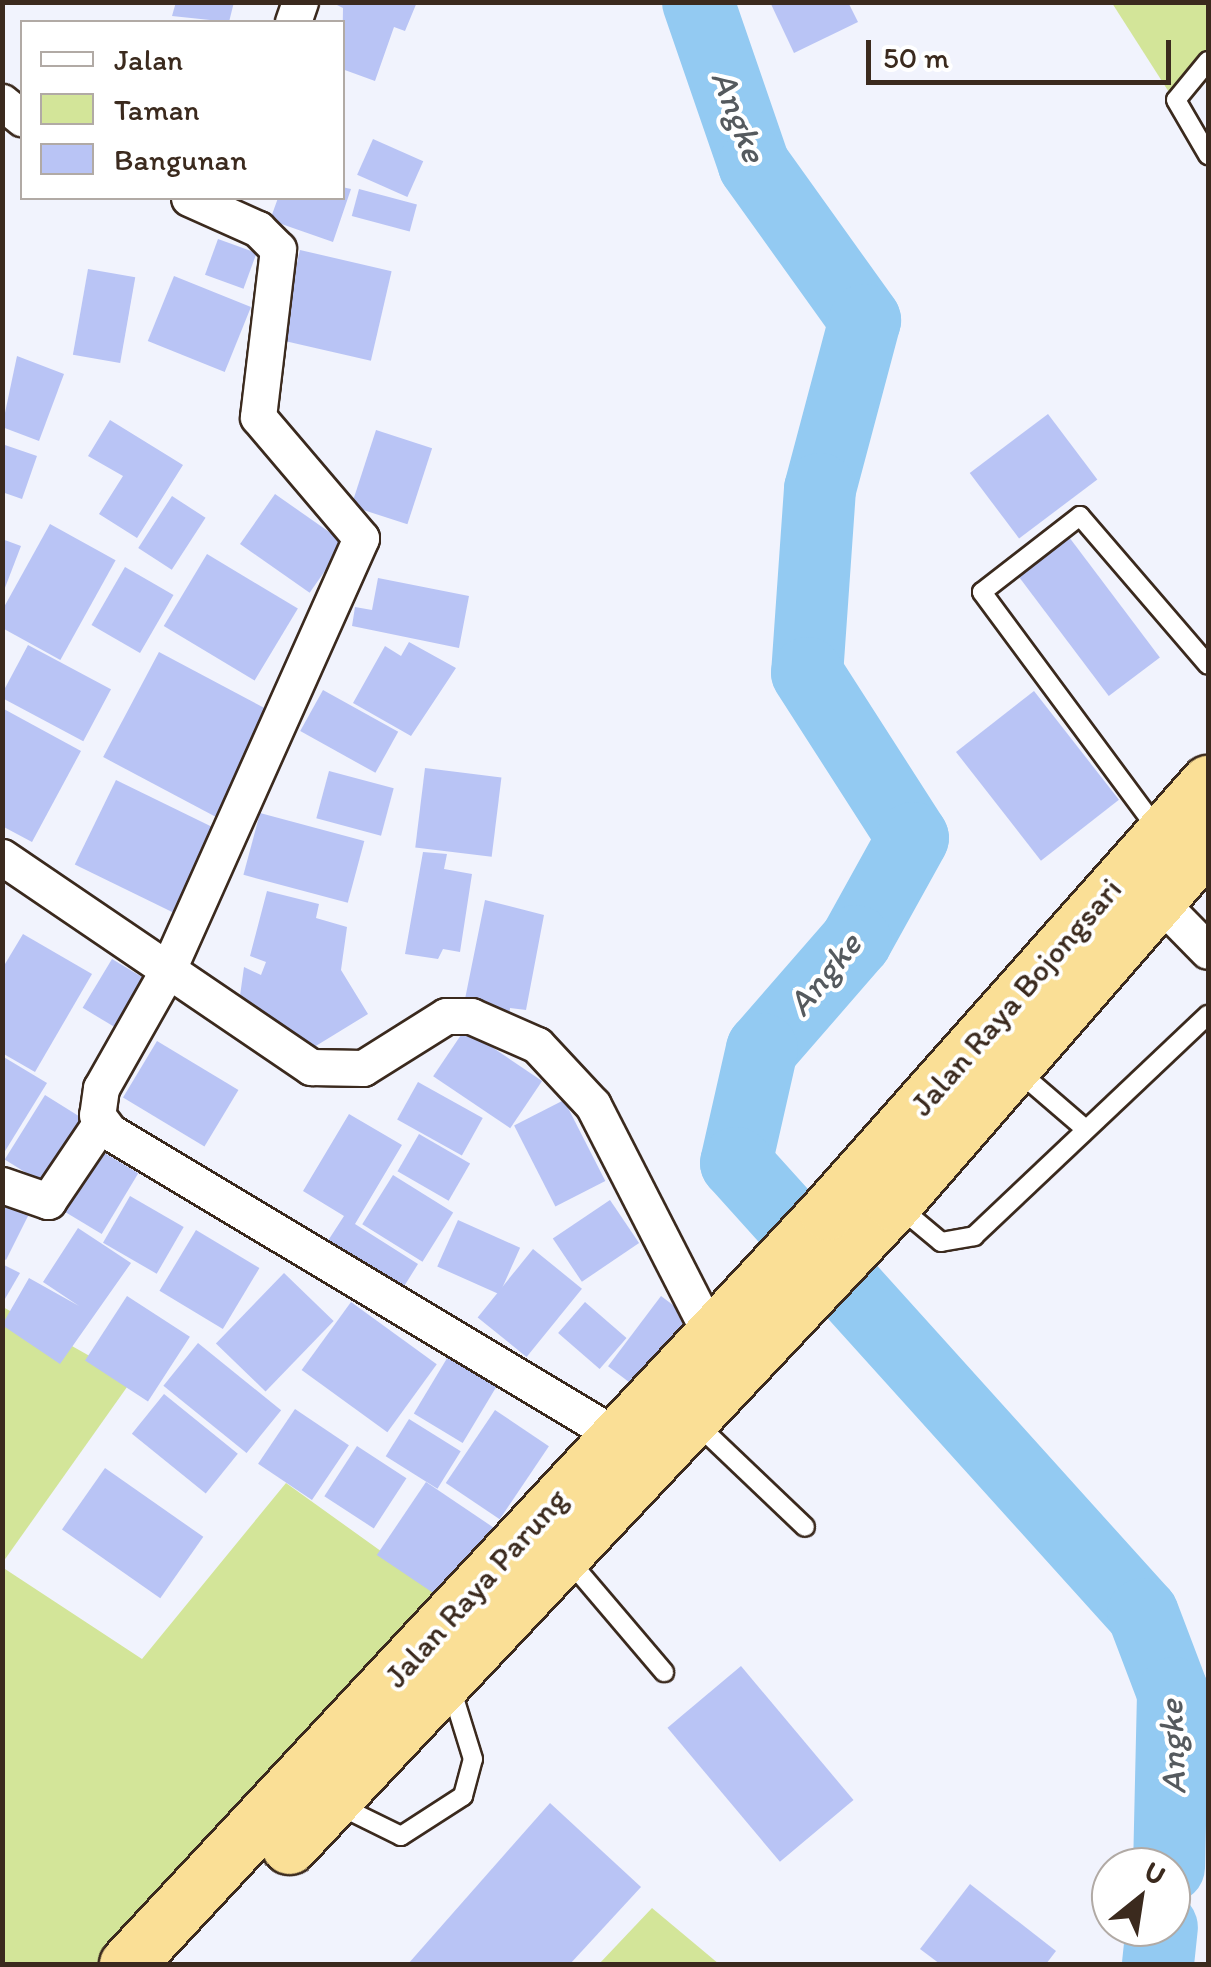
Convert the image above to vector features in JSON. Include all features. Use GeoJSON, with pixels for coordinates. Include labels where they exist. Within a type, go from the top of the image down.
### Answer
{"type":"FeatureCollection","features":[{"type":"Feature","properties":{"kind":"highway","name":"Jalan Raya Bojongsari"},"geometry":{"type":"LineString","coordinates":[[860,1218],[1014,1068],[1175,867],[1208,783]]}},
{"type":"Feature","properties":{"kind":"highway","name":"Jalan Raya Bojongsari"},"geometry":{"type":"LineString","coordinates":[[860,1218],[1175,867]]}},
{"type":"Feature","properties":{"kind":"highway","name":"Jalan Raya Parung"},"geometry":{"type":"LineString","coordinates":[[126,1964],[710,1334],[788,1283],[860,1218]]}},
{"type":"Feature","properties":{"kind":"highway","name":"Jalan Raya Parung"},"geometry":{"type":"LineString","coordinates":[[178,1964],[566,1558],[689,1417],[788,1283]]}},
{"type":"Feature","properties":{"kind":"street"},"geometry":{"type":"LineString","coordinates":[[2,1185],[48,1201],[100,1124],[101,1088],[169,968],[361,538],[258,417],[278,249],[242,208],[200,200]]}},
{"type":"Feature","properties":{"kind":"street"},"geometry":{"type":"LineString","coordinates":[[2,857],[169,968],[230,1020],[326,1072],[363,1068],[446,1016],[471,1016],[536,1045],[593,1105],[710,1334]]}},
{"type":"Feature","properties":{"kind":"street"},"geometry":{"type":"LineString","coordinates":[[1175,867],[1208,951]]}},
{"type":"Feature","properties":{"kind":"street"},"geometry":{"type":"LineString","coordinates":[[100,1124],[615,1435]]}},
{"type":"Feature","properties":{"kind":"lane"},"geometry":{"type":"LineString","coordinates":[[1208,62],[1178,94],[1176,110],[1208,155]]}},
{"type":"Feature","properties":{"kind":"lane"},"geometry":{"type":"LineString","coordinates":[[1175,867],[982,592],[1080,516],[1208,665]]}},
{"type":"Feature","properties":{"kind":"lane"},"geometry":{"type":"LineString","coordinates":[[860,1218],[940,1242],[963,1242],[1083,1127],[1208,1016]]}},
{"type":"Feature","properties":{"kind":"lane"},"geometry":{"type":"LineString","coordinates":[[1014,1068],[1083,1127]]}},
{"type":"Feature","properties":{"kind":"lane"},"geometry":{"type":"LineString","coordinates":[[689,1417],[806,1527]]}},
{"type":"Feature","properties":{"kind":"lane"},"geometry":{"type":"LineString","coordinates":[[566,1558],[664,1672]]}},
{"type":"Feature","properties":{"kind":"lane"},"geometry":{"type":"LineString","coordinates":[[332,1801],[401,1836],[462,1796],[473,1759],[450,1683]]}},
{"type":"Feature","properties":{"kind":"green space"},"geometry":{"type":"Polygon","coordinates":[[[1112,3],[1208,3],[1208,70],[1174,100],[1112,3]]]}},
{"type":"Feature","properties":{"kind":"green space"},"geometry":{"type":"Polygon","coordinates":[[[3,1307],[132,1380],[3,1562],[3,1307]]]}},
{"type":"Feature","properties":{"kind":"green space"},"geometry":{"type":"Polygon","coordinates":[[[286,1483],[463,1610],[145,1964],[3,1964],[2,1567],[142,1659],[286,1483]]]}},
{"type":"Feature","properties":{"kind":"green space"},"geometry":{"type":"Polygon","coordinates":[[[652,1908],[719,1964],[599,1964],[652,1908]]]}},
{"type":"Feature","properties":{"kind":"building"},"geometry":{"type":"Polygon","coordinates":[[[176,2],[234,2],[230,20],[172,16],[176,2]]]}},
{"type":"Feature","properties":{"kind":"building"},"geometry":{"type":"Polygon","coordinates":[[[331,2],[417,2],[405,31],[394,27],[375,81],[345,70],[343,8],[331,2]]]}},
{"type":"Feature","properties":{"kind":"building"},"geometry":{"type":"Polygon","coordinates":[[[770,2],[848,2],[858,22],[794,53],[770,2]]]}},
{"type":"Feature","properties":{"kind":"building"},"geometry":{"type":"Polygon","coordinates":[[[373,139],[423,161],[407,197],[357,175],[373,139]]]}},
{"type":"Feature","properties":{"kind":"building"},"geometry":{"type":"Polygon","coordinates":[[[345,188],[351,189],[333,242],[270,220],[277,200],[345,200],[345,188]]]}},
{"type":"Feature","properties":{"kind":"building"},"geometry":{"type":"Polygon","coordinates":[[[359,189],[417,205],[410,232],[352,216],[359,189]]]}},
{"type":"Feature","properties":{"kind":"building"},"geometry":{"type":"Polygon","coordinates":[[[218,239],[257,253],[244,289],[205,275],[218,239]]]}},
{"type":"Feature","properties":{"kind":"building"},"geometry":{"type":"Polygon","coordinates":[[[300,250],[392,271],[371,361],[279,340],[300,250]]]}},
{"type":"Feature","properties":{"kind":"building"},"geometry":{"type":"Polygon","coordinates":[[[88,269],[135,277],[120,363],[73,355],[88,269]]]}},
{"type":"Feature","properties":{"kind":"building"},"geometry":{"type":"Polygon","coordinates":[[[174,276],[251,307],[225,372],[148,341],[174,276]]]}},
{"type":"Feature","properties":{"kind":"building"},"geometry":{"type":"Polygon","coordinates":[[[17,356],[64,374],[39,441],[2,427],[17,356]]]}},
{"type":"Feature","properties":{"kind":"building"},"geometry":{"type":"Polygon","coordinates":[[[1048,414],[1097,479],[1019,538],[970,473],[1048,414]]]}},
{"type":"Feature","properties":{"kind":"building"},"geometry":{"type":"Polygon","coordinates":[[[110,420],[183,465],[137,538],[99,514],[123,476],[88,456],[110,420]]]}},
{"type":"Feature","properties":{"kind":"building"},"geometry":{"type":"Polygon","coordinates":[[[376,430],[432,448],[407,524],[351,506],[376,430]]]}},
{"type":"Feature","properties":{"kind":"building"},"geometry":{"type":"Polygon","coordinates":[[[2,444],[37,456],[22,499],[2,492],[2,444]]]}},
{"type":"Feature","properties":{"kind":"building"},"geometry":{"type":"Polygon","coordinates":[[[275,494],[345,543],[310,593],[240,544],[275,494]]]}},
{"type":"Feature","properties":{"kind":"building"},"geometry":{"type":"Polygon","coordinates":[[[172,496],[206,518],[172,570],[138,548],[172,496]]]}},
{"type":"Feature","properties":{"kind":"building"},"geometry":{"type":"Polygon","coordinates":[[[50,524],[116,560],[60,660],[2,628],[2,611],[50,524]]]}},
{"type":"Feature","properties":{"kind":"building"},"geometry":{"type":"Polygon","coordinates":[[[1069,537],[1160,658],[1109,696],[1018,576],[1069,537]]]}},
{"type":"Feature","properties":{"kind":"building"},"geometry":{"type":"Polygon","coordinates":[[[2,539],[21,546],[3,593],[2,593],[2,539]]]}},
{"type":"Feature","properties":{"kind":"building"},"geometry":{"type":"Polygon","coordinates":[[[207,554],[298,609],[255,681],[164,626],[207,554]]]}},
{"type":"Feature","properties":{"kind":"building"},"geometry":{"type":"Polygon","coordinates":[[[125,567],[173,595],[140,653],[92,625],[125,567]]]}},
{"type":"Feature","properties":{"kind":"building"},"geometry":{"type":"Polygon","coordinates":[[[378,578],[469,596],[459,648],[352,626],[355,607],[372,610],[378,578]]]}},
{"type":"Feature","properties":{"kind":"building"},"geometry":{"type":"Polygon","coordinates":[[[409,642],[456,668],[411,736],[353,703],[385,646],[401,656],[409,642]]]}},
{"type":"Feature","properties":{"kind":"building"},"geometry":{"type":"Polygon","coordinates":[[[28,645],[111,689],[83,741],[2,698],[28,645]]]}},
{"type":"Feature","properties":{"kind":"building"},"geometry":{"type":"Polygon","coordinates":[[[159,652],[274,713],[218,818],[103,757],[159,652]]]}},
{"type":"Feature","properties":{"kind":"building"},"geometry":{"type":"Polygon","coordinates":[[[323,690],[398,732],[375,773],[300,731],[323,690]]]}},
{"type":"Feature","properties":{"kind":"building"},"geometry":{"type":"Polygon","coordinates":[[[1034,691],[1119,800],[1041,861],[956,752],[1034,691]]]}},
{"type":"Feature","properties":{"kind":"building"},"geometry":{"type":"Polygon","coordinates":[[[2,708],[81,751],[32,842],[2,826],[2,708]]]}},
{"type":"Feature","properties":{"kind":"building"},"geometry":{"type":"Polygon","coordinates":[[[425,768],[501,777],[492,857],[415,847],[425,768]]]}},
{"type":"Feature","properties":{"kind":"building"},"geometry":{"type":"Polygon","coordinates":[[[329,771],[394,788],[381,836],[316,818],[329,771]]]}},
{"type":"Feature","properties":{"kind":"building"},"geometry":{"type":"Polygon","coordinates":[[[116,780],[218,830],[177,914],[75,864],[116,780]]]}},
{"type":"Feature","properties":{"kind":"building"},"geometry":{"type":"Polygon","coordinates":[[[260,813],[364,841],[348,903],[243,875],[260,813]]]}},
{"type":"Feature","properties":{"kind":"building"},"geometry":{"type":"Polygon","coordinates":[[[423,852],[447,854],[444,869],[472,874],[460,952],[443,949],[438,959],[405,954],[423,852]]]}},
{"type":"Feature","properties":{"kind":"building"},"geometry":{"type":"Polygon","coordinates":[[[267,891],[319,904],[316,918],[347,927],[341,970],[368,1014],[306,1052],[239,1003],[244,967],[261,975],[266,962],[250,956],[267,891]]]}},
{"type":"Feature","properties":{"kind":"building"},"geometry":{"type":"Polygon","coordinates":[[[485,900],[544,915],[526,1010],[510,1008],[509,1021],[465,999],[485,900]]]}},
{"type":"Feature","properties":{"kind":"building"},"geometry":{"type":"Polygon","coordinates":[[[23,934],[92,974],[35,1072],[2,1053],[2,969],[23,934]]]}},
{"type":"Feature","properties":{"kind":"building"},"geometry":{"type":"Polygon","coordinates":[[[112,959],[155,985],[126,1034],[83,1008],[112,959]]]}},
{"type":"Feature","properties":{"kind":"building"},"geometry":{"type":"Polygon","coordinates":[[[465,1029],[542,1081],[510,1128],[433,1076],[465,1029]]]}},
{"type":"Feature","properties":{"kind":"building"},"geometry":{"type":"Polygon","coordinates":[[[157,1041],[238,1090],[204,1147],[123,1098],[157,1041]]]}},
{"type":"Feature","properties":{"kind":"building"},"geometry":{"type":"Polygon","coordinates":[[[2,1056],[47,1083],[2,1156],[2,1056]]]}},
{"type":"Feature","properties":{"kind":"building"},"geometry":{"type":"Polygon","coordinates":[[[418,1082],[483,1118],[462,1155],[397,1120],[418,1082]]]}},
{"type":"Feature","properties":{"kind":"building"},"geometry":{"type":"Polygon","coordinates":[[[45,1095],[89,1123],[49,1187],[5,1159],[45,1095]]]}},
{"type":"Feature","properties":{"kind":"building"},"geometry":{"type":"Polygon","coordinates":[[[564,1100],[605,1181],[555,1207],[514,1125],[564,1100]]]}},
{"type":"Feature","properties":{"kind":"building"},"geometry":{"type":"Polygon","coordinates":[[[349,1114],[402,1145],[355,1224],[418,1264],[393,1304],[318,1256],[344,1216],[303,1191],[349,1114]]]}},
{"type":"Feature","properties":{"kind":"building"},"geometry":{"type":"Polygon","coordinates":[[[419,1134],[470,1164],[449,1201],[398,1171],[419,1134]]]}},
{"type":"Feature","properties":{"kind":"building"},"geometry":{"type":"Polygon","coordinates":[[[98,1149],[138,1173],[102,1234],[61,1210],[98,1149]]]}},
{"type":"Feature","properties":{"kind":"building"},"geometry":{"type":"Polygon","coordinates":[[[393,1175],[453,1213],[422,1262],[362,1224],[393,1175]]]}},
{"type":"Feature","properties":{"kind":"building"},"geometry":{"type":"Polygon","coordinates":[[[2,1196],[31,1210],[6,1260],[2,1258],[2,1196]]]}},
{"type":"Feature","properties":{"kind":"building"},"geometry":{"type":"Polygon","coordinates":[[[130,1196],[184,1227],[157,1274],[103,1243],[130,1196]]]}},
{"type":"Feature","properties":{"kind":"building"},"geometry":{"type":"Polygon","coordinates":[[[610,1200],[639,1243],[582,1282],[553,1239],[610,1200]]]}},
{"type":"Feature","properties":{"kind":"building"},"geometry":{"type":"Polygon","coordinates":[[[458,1220],[520,1248],[499,1294],[437,1267],[458,1220]]]}},
{"type":"Feature","properties":{"kind":"building"},"geometry":{"type":"Polygon","coordinates":[[[78,1228],[131,1263],[60,1364],[2,1325],[29,1278],[79,1306],[43,1282],[78,1228]]]}},
{"type":"Feature","properties":{"kind":"building"},"geometry":{"type":"Polygon","coordinates":[[[196,1230],[259,1268],[223,1329],[159,1291],[196,1230]]]}},
{"type":"Feature","properties":{"kind":"building"},"geometry":{"type":"Polygon","coordinates":[[[533,1249],[582,1289],[527,1357],[478,1317],[533,1249]]]}},
{"type":"Feature","properties":{"kind":"building"},"geometry":{"type":"Polygon","coordinates":[[[2,1264],[20,1273],[2,1304],[2,1264]]]}},
{"type":"Feature","properties":{"kind":"building"},"geometry":{"type":"Polygon","coordinates":[[[284,1273],[334,1321],[266,1391],[216,1343],[284,1273]]]}},
{"type":"Feature","properties":{"kind":"building"},"geometry":{"type":"Polygon","coordinates":[[[127,1296],[190,1337],[148,1401],[85,1361],[127,1296]]]}},
{"type":"Feature","properties":{"kind":"building"},"geometry":{"type":"Polygon","coordinates":[[[661,1296],[697,1323],[644,1393],[608,1366],[661,1296]]]}},
{"type":"Feature","properties":{"kind":"building"},"geometry":{"type":"Polygon","coordinates":[[[351,1302],[437,1364],[387,1432],[302,1370],[351,1302]]]}},
{"type":"Feature","properties":{"kind":"building"},"geometry":{"type":"Polygon","coordinates":[[[585,1302],[627,1338],[600,1369],[558,1333],[585,1302]]]}},
{"type":"Feature","properties":{"kind":"building"},"geometry":{"type":"Polygon","coordinates":[[[198,1343],[281,1410],[247,1453],[163,1386],[198,1343]]]}},
{"type":"Feature","properties":{"kind":"building"},"geometry":{"type":"Polygon","coordinates":[[[455,1345],[504,1374],[463,1443],[414,1414],[455,1345]]]}},
{"type":"Feature","properties":{"kind":"building"},"geometry":{"type":"Polygon","coordinates":[[[164,1394],[238,1454],[206,1493],[132,1434],[164,1394]]]}},
{"type":"Feature","properties":{"kind":"building"},"geometry":{"type":"Polygon","coordinates":[[[295,1409],[349,1445],[312,1500],[258,1464],[295,1409]]]}},
{"type":"Feature","properties":{"kind":"building"},"geometry":{"type":"Polygon","coordinates":[[[495,1410],[549,1446],[500,1519],[446,1483],[495,1410]]]}},
{"type":"Feature","properties":{"kind":"building"},"geometry":{"type":"Polygon","coordinates":[[[409,1419],[461,1451],[437,1489],[386,1456],[409,1419]]]}},
{"type":"Feature","properties":{"kind":"building"},"geometry":{"type":"Polygon","coordinates":[[[357,1446],[406,1478],[374,1528],[324,1496],[357,1446]]]}},
{"type":"Feature","properties":{"kind":"building"},"geometry":{"type":"Polygon","coordinates":[[[105,1468],[203,1537],[160,1598],[62,1529],[105,1468]]]}},
{"type":"Feature","properties":{"kind":"building"},"geometry":{"type":"Polygon","coordinates":[[[426,1482],[498,1531],[449,1604],[377,1555],[426,1482]]]}},
{"type":"Feature","properties":{"kind":"building"},"geometry":{"type":"Polygon","coordinates":[[[741,1666],[853,1800],[780,1862],[667,1728],[741,1666]]]}},
{"type":"Feature","properties":{"kind":"building"},"geometry":{"type":"Polygon","coordinates":[[[550,1803],[641,1887],[570,1964],[408,1964],[550,1803]]]}},
{"type":"Feature","properties":{"kind":"building"},"geometry":{"type":"Polygon","coordinates":[[[970,1884],[1056,1951],[1046,1964],[940,1964],[920,1949],[970,1884]]]}},
{"type":"Feature","properties":{"kind":"waterway","name":"Angke"},"geometry":{"type":"LineString","coordinates":[[698,2],[754,165],[865,320],[820,489],[807,673],[913,838],[856,941],[762,1049],[736,1163],[1143,1614],[1173,1693],[1169,1847]]}},
{"type":"Feature","properties":{"kind":"waterway","name":"Angke"},"geometry":{"type":"LineString","coordinates":[[1158,1964],[1160,1947]]}}]}
